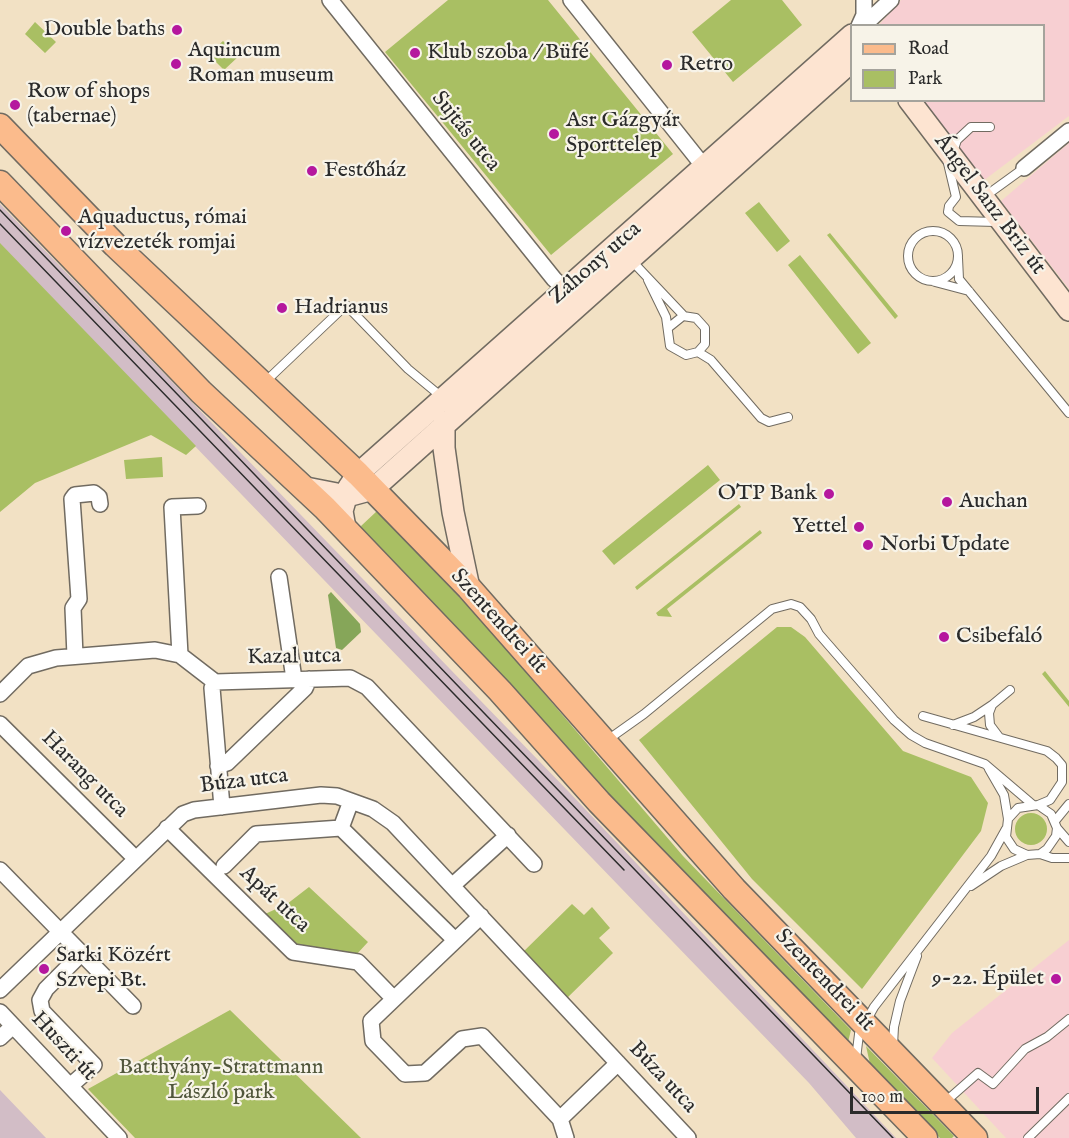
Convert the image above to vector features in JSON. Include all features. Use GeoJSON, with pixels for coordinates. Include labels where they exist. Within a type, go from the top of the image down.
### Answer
{"type":"FeatureCollection","features":[{"type":"Feature","properties":{"kind":"main road","name":"Záhony utca"},"geometry":{"type":"LineString","coordinates":[[366,481],[443,398],[573,296],[630,259],[710,174],[850,37]]}},
{"type":"Feature","properties":{"kind":"main road","name":"Záhony utca"},"geometry":{"type":"LineString","coordinates":[[345,528],[342,511],[349,487],[366,481],[444,423],[559,320],[592,268],[637,228],[710,174],[850,63]]}},
{"type":"Feature","properties":{"kind":"main road","name":"Ángel Sanz Briz út"},"geometry":{"type":"LineString","coordinates":[[911,102],[1069,310]]}},
{"type":"Feature","properties":{"kind":"main road","name":"Szentendrei út"},"geometry":{"type":"LineString","coordinates":[[0,126],[115,245],[366,481],[469,588],[734,889],[975,1138]]}},
{"type":"Feature","properties":{"kind":"main road","name":"Szentendrei út"},"geometry":{"type":"LineString","coordinates":[[0,183],[201,392],[306,488],[345,528],[500,691],[599,802],[925,1138]]}},
{"type":"Feature","properties":{"kind":"main road"},"geometry":{"type":"LineString","coordinates":[[444,423],[444,448],[453,512],[469,588]]}},
{"type":"Feature","properties":{"kind":"main road"},"geometry":{"type":"LineString","coordinates":[[306,488],[347,496]]}},
{"type":"Feature","properties":{"kind":"street","name":"Sujtás utca"},"geometry":{"type":"LineString","coordinates":[[330,0],[573,296]]}},
{"type":"Feature","properties":{"kind":"street"},"geometry":{"type":"LineString","coordinates":[[570,0],[710,174]]}},
{"type":"Feature","properties":{"kind":"street"},"geometry":{"type":"LineString","coordinates":[[862,24],[864,0]]}},
{"type":"Feature","properties":{"kind":"street"},"geometry":{"type":"LineString","coordinates":[[863,24],[891,0]]}},
{"type":"Feature","properties":{"kind":"street"},"geometry":{"type":"LineString","coordinates":[[1024,168],[1069,131]]}},
{"type":"Feature","properties":{"kind":"street"},"geometry":{"type":"LineString","coordinates":[[75,656],[73,608],[79,599],[72,499],[75,495],[94,493],[99,497],[100,504]]}},
{"type":"Feature","properties":{"kind":"street"},"geometry":{"type":"LineString","coordinates":[[180,655],[172,507],[198,506]]}},
{"type":"Feature","properties":{"kind":"street"},"geometry":{"type":"LineString","coordinates":[[218,766],[226,763],[305,688],[279,577]]}},
{"type":"Feature","properties":{"kind":"street"},"geometry":{"type":"LineString","coordinates":[[0,694],[28,666],[75,656],[155,650],[180,655],[215,682],[212,688],[222,807]]}},
{"type":"Feature","properties":{"kind":"street","name":"Kazal utca"},"geometry":{"type":"LineString","coordinates":[[215,682],[350,678],[367,687],[534,864]]}},
{"type":"Feature","properties":{"kind":"street","name":"Harang utca"},"geometry":{"type":"LineString","coordinates":[[0,724],[136,859]]}},
{"type":"Feature","properties":{"kind":"street","name":"Búza utca"},"geometry":{"type":"LineString","coordinates":[[0,990],[167,828],[188,812],[321,795],[351,801],[382,814],[453,885],[688,1138]]}},
{"type":"Feature","properties":{"kind":"street"},"geometry":{"type":"LineString","coordinates":[[341,828],[351,801]]}},
{"type":"Feature","properties":{"kind":"street","name":"Apát utca"},"geometry":{"type":"LineString","coordinates":[[167,828],[292,952],[358,962],[394,999]]}},
{"type":"Feature","properties":{"kind":"street"},"geometry":{"type":"LineString","coordinates":[[224,866],[256,834],[341,828],[455,940]]}},
{"type":"Feature","properties":{"kind":"street"},"geometry":{"type":"LineString","coordinates":[[453,885],[508,835]]}},
{"type":"Feature","properties":{"kind":"street"},"geometry":{"type":"LineString","coordinates":[[0,870],[133,1006]]}},
{"type":"Feature","properties":{"kind":"street"},"geometry":{"type":"LineString","coordinates":[[481,916],[371,1021],[373,1041],[405,1074],[425,1073],[462,1039],[482,1036],[560,1119],[566,1138]]}},
{"type":"Feature","properties":{"kind":"street"},"geometry":{"type":"LineString","coordinates":[[70,1086],[94,1065],[42,1011],[40,1000],[46,989],[76,959],[76,949]]}},
{"type":"Feature","properties":{"kind":"street","name":"Huszti út"},"geometry":{"type":"LineString","coordinates":[[0,1012],[119,1138]]}},
{"type":"Feature","properties":{"kind":"street"},"geometry":{"type":"LineString","coordinates":[[0,1038],[13,1026]]}},
{"type":"Feature","properties":{"kind":"street"},"geometry":{"type":"LineString","coordinates":[[560,1119],[618,1063]]}},
{"type":"Feature","properties":{"kind":"lane"},"geometry":{"type":"LineString","coordinates":[[990,127],[971,127],[962,134],[949,152],[956,197],[949,206],[948,212],[959,220],[1003,223]]}},
{"type":"Feature","properties":{"kind":"lane"},"geometry":{"type":"LineString","coordinates":[[983,197],[1024,168]]}},
{"type":"Feature","properties":{"kind":"lane"},"geometry":{"type":"LineString","coordinates":[[637,228],[625,248],[630,259],[684,316]]}},
{"type":"Feature","properties":{"kind":"lane"},"geometry":{"type":"LineString","coordinates":[[969,291],[923,279],[910,268],[908,251],[916,237],[932,231],[948,236],[954,242],[958,258],[959,279],[969,291],[1069,413]]}},
{"type":"Feature","properties":{"kind":"lane"},"geometry":{"type":"LineString","coordinates":[[592,268],[613,258],[630,259]]}},
{"type":"Feature","properties":{"kind":"lane"},"geometry":{"type":"LineString","coordinates":[[931,281],[946,277],[952,272],[958,258]]}},
{"type":"Feature","properties":{"kind":"lane"},"geometry":{"type":"LineString","coordinates":[[648,280],[668,328],[668,341],[674,351],[686,355],[698,352],[707,339],[705,328],[696,318],[684,316],[677,318],[668,328]]}},
{"type":"Feature","properties":{"kind":"lane"},"geometry":{"type":"LineString","coordinates":[[264,383],[346,305],[408,369],[443,398]]}},
{"type":"Feature","properties":{"kind":"lane"},"geometry":{"type":"LineString","coordinates":[[698,352],[711,360],[761,418],[769,422],[788,417]]}},
{"type":"Feature","properties":{"kind":"lane"},"geometry":{"type":"LineString","coordinates":[[604,742],[644,714],[772,609],[781,605],[800,607],[894,720],[911,735],[925,743],[975,760],[999,774],[1035,804],[1045,808],[1069,842]]}},
{"type":"Feature","properties":{"kind":"lane"},"geometry":{"type":"LineString","coordinates":[[952,725],[974,717],[1010,690]]}},
{"type":"Feature","properties":{"kind":"lane"},"geometry":{"type":"LineString","coordinates":[[992,705],[989,720],[999,737]]}},
{"type":"Feature","properties":{"kind":"lane"},"geometry":{"type":"LineString","coordinates":[[923,716],[1047,751],[1069,774]]}},
{"type":"Feature","properties":{"kind":"lane"},"geometry":{"type":"LineString","coordinates":[[855,1067],[859,1034],[864,1022],[996,848],[1006,829],[1008,819],[1004,795],[999,783],[989,769],[975,760]]}},
{"type":"Feature","properties":{"kind":"lane"},"geometry":{"type":"LineString","coordinates":[[1008,819],[1018,808],[1050,800],[1058,792],[1062,782],[1062,765]]}},
{"type":"Feature","properties":{"kind":"lane"},"geometry":{"type":"LineString","coordinates":[[1040,854],[1053,843],[1056,825],[1069,804]]}},
{"type":"Feature","properties":{"kind":"lane"},"geometry":{"type":"LineString","coordinates":[[1006,829],[1014,849],[1027,855]]}},
{"type":"Feature","properties":{"kind":"lane"},"geometry":{"type":"LineString","coordinates":[[963,892],[1000,866],[1027,855],[1040,854],[1052,858],[1069,858]]}},
{"type":"Feature","properties":{"kind":"lane"},"geometry":{"type":"LineString","coordinates":[[893,1053],[895,1023],[920,946]]}},
{"type":"Feature","properties":{"kind":"lane"},"geometry":{"type":"LineString","coordinates":[[942,1105],[978,1073],[993,1084],[1024,1049],[1047,1037],[1069,1019]]}},
{"type":"Feature","properties":{"kind":"lane"},"geometry":{"type":"LineString","coordinates":[[1028,1138],[1069,1098]]}},
{"type":"Feature","properties":{"kind":"shaded area"},"geometry":{"type":"Polygon","coordinates":[[[901,0],[1069,0],[1069,116],[983,181],[922,102],[1045,102],[1045,24],[880,24],[901,0]]]}},
{"type":"Feature","properties":{"kind":"shaded area"},"geometry":{"type":"Polygon","coordinates":[[[1069,143],[1069,289],[1001,201],[1069,143]]]}},
{"type":"Feature","properties":{"kind":"shaded area"},"geometry":{"type":"Polygon","coordinates":[[[0,204],[569,792],[896,1138],[856,1138],[809,1083],[0,244],[0,204]]]}},
{"type":"Feature","properties":{"kind":"shaded area"},"geometry":{"type":"Polygon","coordinates":[[[1069,940],[1069,1138],[1006,1138],[932,1058],[952,1033],[1069,940]]]}},
{"type":"Feature","properties":{"kind":"shaded area"},"geometry":{"type":"Polygon","coordinates":[[[0,1090],[46,1138],[0,1138],[0,1090]]]}},
{"type":"Feature","properties":{"kind":"green space","name":"Asr Gázgyár Sporttelep"},"geometry":{"type":"Polygon","coordinates":[[[448,0],[548,0],[673,154],[551,255],[385,52],[448,0]]]}},
{"type":"Feature","properties":{"kind":"green space"},"geometry":{"type":"Polygon","coordinates":[[[731,0],[782,0],[802,25],[733,82],[692,32],[731,0]]]}},
{"type":"Feature","properties":{"kind":"green space"},"geometry":{"type":"Polygon","coordinates":[[[35,22],[56,42],[45,53],[25,34],[35,22]]]}},
{"type":"Feature","properties":{"kind":"green space"},"geometry":{"type":"Polygon","coordinates":[[[223,41],[239,56],[224,70],[208,54],[223,41]]]}},
{"type":"Feature","properties":{"kind":"green space"},"geometry":{"type":"Polygon","coordinates":[[[759,202],[790,241],[777,252],[745,213],[759,202]]]}},
{"type":"Feature","properties":{"kind":"green space"},"geometry":{"type":"Polygon","coordinates":[[[830,233],[898,316],[895,319],[827,235],[830,233]]]}},
{"type":"Feature","properties":{"kind":"green space"},"geometry":{"type":"Polygon","coordinates":[[[0,243],[196,446],[186,455],[151,435],[35,483],[0,512],[0,243]]]}},
{"type":"Feature","properties":{"kind":"green space"},"geometry":{"type":"Polygon","coordinates":[[[800,255],[871,343],[858,354],[788,265],[800,255]]]}},
{"type":"Feature","properties":{"kind":"green space"},"geometry":{"type":"Polygon","coordinates":[[[162,457],[163,477],[126,479],[124,460],[162,457]]]}},
{"type":"Feature","properties":{"kind":"green space"},"geometry":{"type":"Polygon","coordinates":[[[708,465],[720,480],[614,565],[602,551],[708,465]]]}},
{"type":"Feature","properties":{"kind":"green space"},"geometry":{"type":"Polygon","coordinates":[[[739,504],[741,507],[637,590],[635,587],[739,504]]]}},
{"type":"Feature","properties":{"kind":"green space"},"geometry":{"type":"Polygon","coordinates":[[[377,511],[483,622],[683,856],[851,1030],[848,1042],[617,807],[362,530],[361,526],[377,511]]]}},
{"type":"Feature","properties":{"kind":"green space"},"geometry":{"type":"Polygon","coordinates":[[[760,530],[762,533],[667,609],[672,617],[658,616],[656,613],[760,530]]]}},
{"type":"Feature","properties":{"kind":"green space"},"geometry":{"type":"Polygon","coordinates":[[[331,592],[360,624],[361,632],[342,650],[336,648],[328,595],[331,592]]]}},
{"type":"Feature","properties":{"kind":"green space"},"geometry":{"type":"Polygon","coordinates":[[[777,627],[791,627],[805,637],[903,751],[971,777],[988,803],[981,831],[862,989],[752,879],[639,740],[777,627]]]}},
{"type":"Feature","properties":{"kind":"green space"},"geometry":{"type":"Polygon","coordinates":[[[1045,671],[1069,701],[1069,707],[1042,674],[1045,671]]]}},
{"type":"Feature","properties":{"kind":"green space"},"geometry":{"type":"Polygon","coordinates":[[[1031,813],[1042,818],[1047,829],[1042,840],[1031,845],[1020,840],[1015,829],[1020,818],[1031,813]]]}},
{"type":"Feature","properties":{"kind":"green space"},"geometry":{"type":"Polygon","coordinates":[[[309,887],[368,942],[356,955],[297,945],[265,914],[287,904],[309,887]]]}},
{"type":"Feature","properties":{"kind":"green space"},"geometry":{"type":"Polygon","coordinates":[[[572,904],[584,915],[592,907],[610,928],[599,938],[613,953],[565,1000],[521,954],[572,904]]]}},
{"type":"Feature","properties":{"kind":"green space","name":"Batthyány-Strattmann László park"},"geometry":{"type":"Polygon","coordinates":[[[230,1010],[361,1138],[135,1138],[88,1089],[230,1010]]]}},
{"type":"Feature","properties":{"kind":"green space"},"geometry":{"type":"Polygon","coordinates":[[[866,1046],[954,1136],[952,1138],[940,1138],[877,1076],[870,1064],[866,1046]]]}},
{"type":"Feature","properties":{"kind":"tram line"},"geometry":{"type":"LineString","coordinates":[[0,210],[893,1138]]}},
{"type":"Feature","properties":{"kind":"tram line"},"geometry":{"type":"LineString","coordinates":[[0,224],[624,870]]}},
{"type":"Feature","properties":{"kind":"place","name":"Double baths"},"geometry":{"type":"Point","coordinates":[177,30]}},
{"type":"Feature","properties":{"kind":"place","name":"Klub szoba / Büfé"},"geometry":{"type":"Point","coordinates":[415,53]}},
{"type":"Feature","properties":{"kind":"place","name":"Aquincum Roman museum"},"geometry":{"type":"Point","coordinates":[176,64]}},
{"type":"Feature","properties":{"kind":"place","name":"Retro"},"geometry":{"type":"Point","coordinates":[667,65]}},
{"type":"Feature","properties":{"kind":"place","name":"Row of shops (tabernae)"},"geometry":{"type":"Point","coordinates":[15,105]}},
{"type":"Feature","properties":{"kind":"place","name":"Asr Gázgyár Sporttelep"},"geometry":{"type":"Point","coordinates":[554,134]}},
{"type":"Feature","properties":{"kind":"place","name":"Festőház"},"geometry":{"type":"Point","coordinates":[312,171]}},
{"type":"Feature","properties":{"kind":"place","name":"Aquaductus, római vízvezeték romjai"},"geometry":{"type":"Point","coordinates":[66,231]}},
{"type":"Feature","properties":{"kind":"place","name":"Hadrianus"},"geometry":{"type":"Point","coordinates":[282,308]}},
{"type":"Feature","properties":{"kind":"place","name":"OTP Bank"},"geometry":{"type":"Point","coordinates":[829,494]}},
{"type":"Feature","properties":{"kind":"place","name":"Auchan"},"geometry":{"type":"Point","coordinates":[947,502]}},
{"type":"Feature","properties":{"kind":"place","name":"Yettel"},"geometry":{"type":"Point","coordinates":[859,527]}},
{"type":"Feature","properties":{"kind":"place","name":"Norbi Update"},"geometry":{"type":"Point","coordinates":[868,545]}},
{"type":"Feature","properties":{"kind":"place","name":"Csibefaló"},"geometry":{"type":"Point","coordinates":[944,637]}},
{"type":"Feature","properties":{"kind":"place","name":"Sarki Közért Szvepi Bt."},"geometry":{"type":"Point","coordinates":[44,969]}},
{"type":"Feature","properties":{"kind":"place","name":"9-22. Épület"},"geometry":{"type":"Point","coordinates":[1056,979]}}]}
